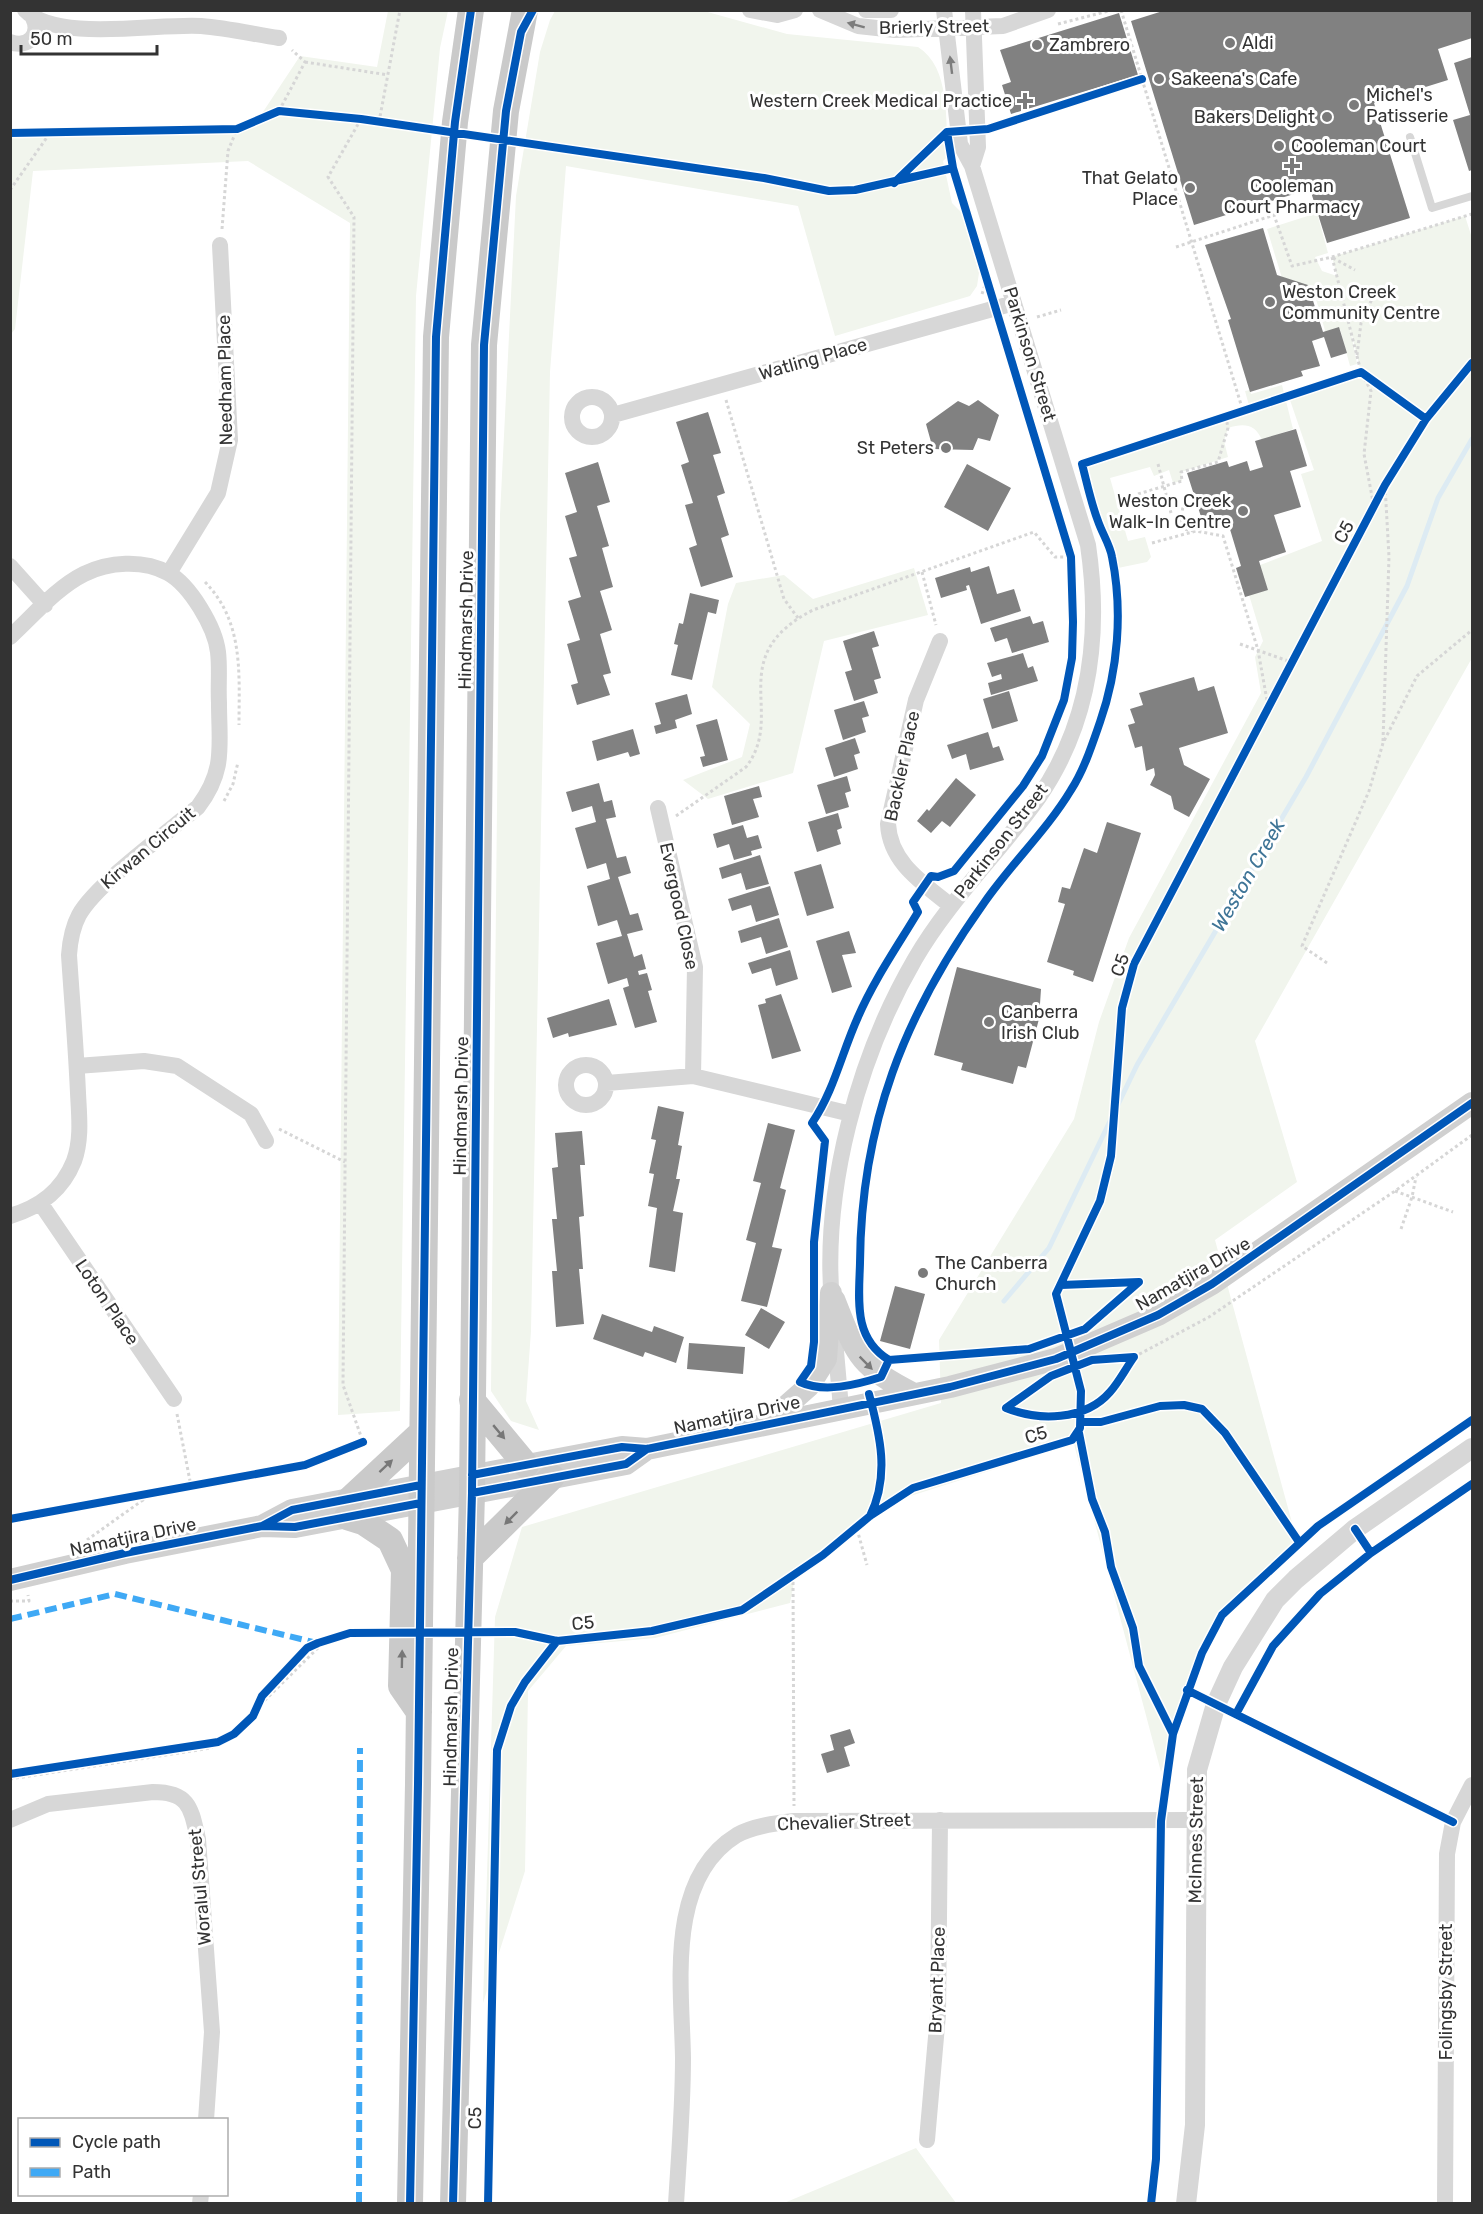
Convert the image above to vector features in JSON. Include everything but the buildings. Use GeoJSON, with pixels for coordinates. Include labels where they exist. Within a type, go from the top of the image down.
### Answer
{"type":"FeatureCollection","features":[{"type":"Feature","properties":{"kind":"main road","name":"Hindmarsh Drive"},"geometry":{"type":"LineString","coordinates":[[410,2204],[419,1712],[436,337],[455,122],[471,11]]}},
{"type":"Feature","properties":{"kind":"main road","name":"Hindmarsh Drive"},"geometry":{"type":"LineString","coordinates":[[453,2204],[472,1484],[484,345],[506,111],[526,18]]}},
{"type":"Feature","properties":{"kind":"main road","name":"Namatjira Drive"},"geometry":{"type":"LineString","coordinates":[[472,1484],[526,1465],[622,1447],[647,1449],[914,1394],[1004,1374],[1056,1359],[1158,1315],[1212,1284],[1473,1103]]}},
{"type":"Feature","properties":{"kind":"main road"},"geometry":{"type":"LineString","coordinates":[[831,1293],[852,1344],[862,1361],[881,1377],[914,1394]]}},
{"type":"Feature","properties":{"kind":"main road"},"geometry":{"type":"LineString","coordinates":[[765,1425],[809,1386],[826,1359],[831,1293]]}},
{"type":"Feature","properties":{"kind":"main road"},"geometry":{"type":"LineString","coordinates":[[472,1400],[526,1465]]}},
{"type":"Feature","properties":{"kind":"main road"},"geometry":{"type":"LineString","coordinates":[[419,1712],[401,1686],[404,1570],[390,1540],[363,1522],[349,1508],[421,1433]]}},
{"type":"Feature","properties":{"kind":"main road","name":"Namatjira Drive"},"geometry":{"type":"LineString","coordinates":[[10,1580],[125,1553],[262,1526],[295,1527],[349,1508],[472,1484],[552,1478],[626,1464],[647,1449]]}},
{"type":"Feature","properties":{"kind":"main road"},"geometry":{"type":"LineString","coordinates":[[470,1558],[552,1478]]}},
{"type":"Feature","properties":{"kind":"street"},"geometry":{"type":"LineString","coordinates":[[750,10],[777,15],[795,10]]}},
{"type":"Feature","properties":{"kind":"street","name":"Brierly Street"},"geometry":{"type":"LineString","coordinates":[[820,10],[858,26],[895,30],[946,28],[974,19],[1003,26],[1048,10]]}},
{"type":"Feature","properties":{"kind":"street","name":"Brierly Street"},"geometry":{"type":"LineString","coordinates":[[866,10],[891,10]]}},
{"type":"Feature","properties":{"kind":"street","name":"Parkinson Street"},"geometry":{"type":"LineString","coordinates":[[841,1408],[831,1293],[832,1241],[838,1168],[851,1114],[867,1063],[915,958],[951,906],[1039,797],[1058,764],[1079,718],[1095,625],[1094,582],[1088,545],[972,166],[960,144],[944,10]]}},
{"type":"Feature","properties":{"kind":"street"},"geometry":{"type":"LineString","coordinates":[[23,13],[70,29],[201,26],[279,38]]}},
{"type":"Feature","properties":{"kind":"street"},"geometry":{"type":"LineString","coordinates":[[10,42],[22,44],[32,39],[36,28],[23,13]]}},
{"type":"Feature","properties":{"kind":"street","name":"Parkinson Street"},"geometry":{"type":"LineString","coordinates":[[972,166],[978,147],[974,19]]}},
{"type":"Feature","properties":{"kind":"street","name":"Needham Place"},"geometry":{"type":"LineString","coordinates":[[169,573],[218,493],[230,440],[220,245]]}},
{"type":"Feature","properties":{"kind":"street","name":"Watling Place"},"geometry":{"type":"LineString","coordinates":[[613,415],[1014,303]]}},
{"type":"Feature","properties":{"kind":"street","name":"Kirwan Circuit"},"geometry":{"type":"LineString","coordinates":[[10,637],[71,582],[100,568],[131,564],[147,565],[169,573],[197,602],[210,626],[218,651],[219,767],[208,793],[198,807],[95,894],[78,916],[69,955],[79,1131],[74,1159],[61,1184],[41,1204],[10,1215]]}},
{"type":"Feature","properties":{"kind":"street"},"geometry":{"type":"LineString","coordinates":[[10,566],[45,605]]}},
{"type":"Feature","properties":{"kind":"street","name":"Backler Place"},"geometry":{"type":"LineString","coordinates":[[940,640],[916,700],[888,832],[889,841],[901,863],[951,906]]}},
{"type":"Feature","properties":{"kind":"street","name":"Evergood Close"},"geometry":{"type":"LineString","coordinates":[[658,808],[695,967],[693,1076]]}},
{"type":"Feature","properties":{"kind":"street"},"geometry":{"type":"LineString","coordinates":[[77,1066],[144,1061],[177,1066],[251,1114],[266,1141]]}},
{"type":"Feature","properties":{"kind":"street"},"geometry":{"type":"LineString","coordinates":[[607,1083],[693,1076],[851,1114]]}},
{"type":"Feature","properties":{"kind":"street","name":"Loton Place"},"geometry":{"type":"LineString","coordinates":[[41,1204],[174,1399]]}},
{"type":"Feature","properties":{"kind":"street","name":"McInnes Street"},"geometry":{"type":"LineString","coordinates":[[1186,2204],[1195,2125],[1197,1770],[1216,1704],[1233,1667],[1275,1600],[1355,1529],[1473,1448]]}},
{"type":"Feature","properties":{"kind":"street","name":"Folingsby Street"},"geometry":{"type":"LineString","coordinates":[[1445,2204],[1447,1854],[1453,1822],[1473,1785]]}},
{"type":"Feature","properties":{"kind":"street","name":"Woralul Street"},"geometry":{"type":"LineString","coordinates":[[10,1820],[48,1804],[153,1792],[165,1792],[186,1802],[192,1811],[198,1839],[212,2032],[206,2118]]}},
{"type":"Feature","properties":{"kind":"street","name":"Bryant Place"},"geometry":{"type":"LineString","coordinates":[[927,2140],[938,2014],[940,1820]]}},
{"type":"Feature","properties":{"kind":"street","name":"Chevalier Street"},"geometry":{"type":"LineString","coordinates":[[676,2204],[683,2100],[681,1949],[687,1907],[700,1874],[717,1852],[738,1835],[770,1824],[794,1821],[1195,1821]]}},
{"type":"Feature","properties":{"kind":"lane"},"geometry":{"type":"LineString","coordinates":[[1410,137],[1432,208],[1473,196]]}},
{"type":"Feature","properties":{"kind":"path"},"geometry":{"type":"LineString","coordinates":[[379,122],[400,10]]}},
{"type":"Feature","properties":{"kind":"path"},"geometry":{"type":"LineString","coordinates":[[1090,17],[1112,10]]}},
{"type":"Feature","properties":{"kind":"path"},"geometry":{"type":"LineString","coordinates":[[1121,10],[1191,242],[1247,410],[1215,420]]}},
{"type":"Feature","properties":{"kind":"path"},"geometry":{"type":"LineString","coordinates":[[279,38],[305,62],[388,75]]}},
{"type":"Feature","properties":{"kind":"path"},"geometry":{"type":"LineString","coordinates":[[279,111],[305,62]]}},
{"type":"Feature","properties":{"kind":"path"},"geometry":{"type":"LineString","coordinates":[[1131,82],[1142,79]]}},
{"type":"Feature","properties":{"kind":"path"},"geometry":{"type":"LineString","coordinates":[[268,115],[279,111],[291,112]]}},
{"type":"Feature","properties":{"kind":"path"},"geometry":{"type":"LineString","coordinates":[[349,118],[390,123]]}},
{"type":"Feature","properties":{"kind":"path"},"geometry":{"type":"LineString","coordinates":[[353,1446],[363,1442],[343,1385],[354,217],[328,177],[361,119]]}},
{"type":"Feature","properties":{"kind":"path"},"geometry":{"type":"LineString","coordinates":[[225,129],[237,129],[248,125]]}},
{"type":"Feature","properties":{"kind":"path"},"geometry":{"type":"LineString","coordinates":[[220,245],[228,152],[237,129]]}},
{"type":"Feature","properties":{"kind":"path"},"geometry":{"type":"LineString","coordinates":[[40,133],[61,133]]}},
{"type":"Feature","properties":{"kind":"path"},"geometry":{"type":"LineString","coordinates":[[10,190],[50,133]]}},
{"type":"Feature","properties":{"kind":"path"},"geometry":{"type":"LineString","coordinates":[[1176,247],[1274,215],[1292,266],[1332,257],[1473,214]]}},
{"type":"Feature","properties":{"kind":"path"},"geometry":{"type":"LineString","coordinates":[[1332,257],[1355,270]]}},
{"type":"Feature","properties":{"kind":"path"},"geometry":{"type":"LineString","coordinates":[[1332,257],[1361,372],[1371,391],[1372,401],[1364,454],[1374,507]]}},
{"type":"Feature","properties":{"kind":"path"},"geometry":{"type":"LineString","coordinates":[[981,259],[996,308]]}},
{"type":"Feature","properties":{"kind":"path"},"geometry":{"type":"LineString","coordinates":[[978,298],[986,282],[984,270]]}},
{"type":"Feature","properties":{"kind":"path"},"geometry":{"type":"LineString","coordinates":[[1357,357],[1361,323],[1372,299]]}},
{"type":"Feature","properties":{"kind":"path"},"geometry":{"type":"LineString","coordinates":[[1034,307],[1037,319],[1061,310]]}},
{"type":"Feature","properties":{"kind":"path"},"geometry":{"type":"LineString","coordinates":[[1350,376],[1361,372]]}},
{"type":"Feature","properties":{"kind":"path"},"geometry":{"type":"LineString","coordinates":[[1361,372],[1379,386]]}},
{"type":"Feature","properties":{"kind":"path"},"geometry":{"type":"LineString","coordinates":[[721,384],[784,599],[798,618]]}},
{"type":"Feature","properties":{"kind":"path"},"geometry":{"type":"LineString","coordinates":[[1138,494],[1182,481],[1180,472],[1218,462],[1228,428],[1226,417]]}},
{"type":"Feature","properties":{"kind":"path"},"geometry":{"type":"LineString","coordinates":[[1158,464],[1171,513]]}},
{"type":"Feature","properties":{"kind":"path"},"geometry":{"type":"LineString","coordinates":[[1383,742],[1389,557],[1385,485]]}},
{"type":"Feature","properties":{"kind":"path"},"geometry":{"type":"LineString","coordinates":[[1194,502],[1182,507],[1180,517],[1184,528],[1223,536],[1258,650],[1268,706]]}},
{"type":"Feature","properties":{"kind":"path"},"geometry":{"type":"LineString","coordinates":[[1152,543],[1196,531]]}},
{"type":"Feature","properties":{"kind":"path"},"geometry":{"type":"LineString","coordinates":[[662,826],[746,766],[754,757],[760,733],[759,681],[763,660],[773,643],[798,618],[1034,532],[1055,556],[1071,557]]}},
{"type":"Feature","properties":{"kind":"path"},"geometry":{"type":"LineString","coordinates":[[1068,546],[1072,568]]}},
{"type":"Feature","properties":{"kind":"path"},"geometry":{"type":"LineString","coordinates":[[922,572],[940,640]]}},
{"type":"Feature","properties":{"kind":"path"},"geometry":{"type":"LineString","coordinates":[[1328,963],[1302,946],[1369,791],[1383,742],[1417,676],[1473,630]]}},
{"type":"Feature","properties":{"kind":"path"},"geometry":{"type":"LineString","coordinates":[[1240,644],[1291,662]]}},
{"type":"Feature","properties":{"kind":"path"},"geometry":{"type":"LineString","coordinates":[[1286,671],[1296,651]]}},
{"type":"Feature","properties":{"kind":"path"},"geometry":{"type":"LineString","coordinates":[[1262,717],[1277,689]]}},
{"type":"Feature","properties":{"kind":"path"},"geometry":{"type":"LineString","coordinates":[[251,1114],[345,1162]]}},
{"type":"Feature","properties":{"kind":"path"},"geometry":{"type":"LineString","coordinates":[[1123,1357],[1134,1357],[1209,1317],[1395,1191],[1473,1135]]}},
{"type":"Feature","properties":{"kind":"path"},"geometry":{"type":"LineString","coordinates":[[1401,1228],[1412,1197],[1416,1175]]}},
{"type":"Feature","properties":{"kind":"path"},"geometry":{"type":"LineString","coordinates":[[1395,1191],[1453,1212]]}},
{"type":"Feature","properties":{"kind":"path"},"geometry":{"type":"LineString","coordinates":[[1128,1366],[1134,1357]]}},
{"type":"Feature","properties":{"kind":"path"},"geometry":{"type":"LineString","coordinates":[[174,1399],[191,1486]]}},
{"type":"Feature","properties":{"kind":"path"},"geometry":{"type":"LineString","coordinates":[[179,1488],[202,1484]]}},
{"type":"Feature","properties":{"kind":"path"},"geometry":{"type":"LineString","coordinates":[[134,1496],[157,1492]]}},
{"type":"Feature","properties":{"kind":"path"},"geometry":{"type":"LineString","coordinates":[[80,1546],[143,1500],[145,1494]]}},
{"type":"Feature","properties":{"kind":"path"},"geometry":{"type":"LineString","coordinates":[[848,1535],[863,1522]]}},
{"type":"Feature","properties":{"kind":"path"},"geometry":{"type":"LineString","coordinates":[[857,1529],[867,1565]]}},
{"type":"Feature","properties":{"kind":"path"},"geometry":{"type":"LineString","coordinates":[[785,1582],[801,1571]]}},
{"type":"Feature","properties":{"kind":"path"},"geometry":{"type":"LineString","coordinates":[[793,1576],[794,1821]]}},
{"type":"Feature","properties":{"kind":"path"},"geometry":{"type":"LineString","coordinates":[[254,1712],[262,1696],[307,1648],[329,1640]]}},
{"type":"Feature","properties":{"kind":"path"},"geometry":{"type":"LineString","coordinates":[[10,1779],[204,1746],[226,1738]]}},
{"type":"Feature","properties":{"kind":"path"},"geometry":{"type":"LineString","coordinates":[[203,1760],[204,1746]]}},
{"type":"Feature","properties":{"kind":"path"},"geometry":{"type":"LineString","coordinates":[[10,1774],[204,1746]]}},
{"type":"Feature","properties":{"kind":"shaded area"},"geometry":{"type":"Polygon","coordinates":[[[388,11],[448,11],[440,48],[416,296],[400,1411],[338,1415],[350,223],[248,161],[33,171],[15,329],[11,334],[10,128],[253,127],[300,56],[377,67],[388,11]]]}},
{"type":"Feature","properties":{"kind":"shaded area"},"geometry":{"type":"Polygon","coordinates":[[[555,11],[704,11],[787,34],[918,47],[929,56],[941,81],[946,111],[948,156],[943,161],[952,203],[962,213],[979,273],[977,286],[970,296],[835,336],[798,206],[566,166],[550,372],[531,1331],[526,1401],[539,1430],[511,1421],[491,1391],[500,515],[516,196],[540,52],[555,11]]]}},
{"type":"Feature","properties":{"kind":"shaded area"},"geometry":{"type":"Polygon","coordinates":[[[1317,213],[1328,253],[1315,257],[1322,271],[1337,276],[1332,257],[1465,216],[1472,238],[1472,658],[1255,1041],[1297,1182],[1215,1240],[1297,1541],[1221,1609],[1200,1655],[1161,1772],[1074,1444],[879,1506],[823,1556],[795,1577],[790,1603],[655,1638],[566,1646],[528,1691],[525,1871],[483,2003],[495,1617],[522,1527],[941,1403],[939,1340],[1074,1119],[1099,1022],[1129,938],[1261,693],[1255,657],[1263,641],[1242,572],[1322,541],[1301,474],[1314,470],[1290,400],[1361,372],[1349,323],[1357,364],[1350,366],[1340,329],[1326,334],[1316,299],[1309,301],[1282,278],[1267,229],[1317,213]]]}},
{"type":"Feature","properties":{"kind":"shaded area"},"geometry":{"type":"Polygon","coordinates":[[[1282,385],[1293,429],[1262,440],[1256,431],[1248,426],[1228,428],[1224,441],[1228,457],[1181,472],[1182,481],[1173,483],[1169,470],[1154,476],[1150,467],[1110,478],[1128,541],[1145,537],[1151,557],[1147,562],[1118,568],[1097,519],[1082,464],[1250,409],[1245,391],[1250,390],[1251,394],[1282,385]]]}},
{"type":"Feature","properties":{"kind":"shaded area"},"geometry":{"type":"Polygon","coordinates":[[[914,568],[928,615],[824,641],[793,773],[708,799],[683,780],[742,757],[750,724],[712,687],[728,604],[736,583],[784,575],[813,599],[914,568]]]}},
{"type":"Feature","properties":{"kind":"shaded area"},"geometry":{"type":"Polygon","coordinates":[[[916,2148],[956,2203],[784,2203],[916,2148]]]}},
{"type":"Feature","properties":{"kind":"waterway","name":"Weston Creek"},"geometry":{"type":"LineString","coordinates":[[1004,1301],[1049,1248],[1137,1065],[1306,777],[1407,586],[1438,498],[1472,439]]}},
{"type":"Feature","properties":{"kind":"marked path"},"geometry":{"type":"LineString","coordinates":[[10,1619],[115,1594],[317,1643]]}},
{"type":"Feature","properties":{"kind":"marked path"},"geometry":{"type":"LineString","coordinates":[[359,2204],[360,1748]]}},
{"type":"Feature","properties":{"kind":"cycle path"},"geometry":{"type":"LineString","coordinates":[[410,2204],[418,1784],[436,337],[455,122],[471,10]]}},
{"type":"Feature","properties":{"kind":"cycle path","name":"C5"},"geometry":{"type":"LineString","coordinates":[[453,2204],[472,1493],[484,345],[506,111],[521,32],[533,10]]}},
{"type":"Feature","properties":{"kind":"cycle path"},"geometry":{"type":"LineString","coordinates":[[894,183],[947,132],[988,129],[1142,79]]}},
{"type":"Feature","properties":{"kind":"cycle path"},"geometry":{"type":"LineString","coordinates":[[10,133],[237,129],[279,111],[361,119],[764,178],[829,191],[855,190],[953,168]]}},
{"type":"Feature","properties":{"kind":"cycle path"},"geometry":{"type":"LineString","coordinates":[[889,1360],[881,1377],[861,1383],[840,1387],[819,1387],[800,1382],[811,1366],[814,1342],[814,1242],[825,1141],[812,1123],[832,1085],[864,1003],[918,912],[913,902],[931,876],[938,877],[954,871],[1023,786],[1042,756],[1064,700],[1072,658],[1071,557],[953,168],[947,132]]}},
{"type":"Feature","properties":{"kind":"cycle path","name":"C5"},"geometry":{"type":"LineString","coordinates":[[10,1774],[218,1742],[234,1734],[253,1716],[262,1696],[307,1648],[350,1633],[515,1632],[557,1641],[652,1631],[742,1610],[823,1555],[870,1516],[913,1488],[1072,1440],[1080,1428],[1081,1391],[1056,1294],[1100,1201],[1111,1156],[1122,1008],[1134,964],[1385,485],[1426,419],[1472,363]]}},
{"type":"Feature","properties":{"kind":"cycle path"},"geometry":{"type":"LineString","coordinates":[[1061,1285],[1139,1282],[1085,1329],[1029,1349],[889,1360],[869,1341],[859,1304],[862,1212],[869,1164],[892,1073],[910,1029],[931,987],[984,903],[1051,819],[1076,782],[1091,748],[1106,702],[1117,641],[1115,578],[1111,552],[1091,500],[1082,464],[1361,372],[1426,419]]}},
{"type":"Feature","properties":{"kind":"cycle path"},"geometry":{"type":"LineString","coordinates":[[472,1475],[622,1447],[647,1449],[950,1387],[1056,1359],[1158,1315],[1212,1284],[1472,1103]]}},
{"type":"Feature","properties":{"kind":"cycle path","name":"C5"},"geometry":{"type":"LineString","coordinates":[[1134,1357],[1110,1392],[1088,1409],[1061,1416],[1046,1416],[1006,1408],[1051,1376],[1092,1360],[1134,1357]]}},
{"type":"Feature","properties":{"kind":"cycle path"},"geometry":{"type":"LineString","coordinates":[[869,1394],[877,1425],[881,1455],[880,1486],[870,1516]]}},
{"type":"Feature","properties":{"kind":"cycle path"},"geometry":{"type":"LineString","coordinates":[[1081,1422],[1101,1422],[1160,1406],[1184,1405],[1202,1409],[1225,1433],[1299,1542]]}},
{"type":"Feature","properties":{"kind":"cycle path"},"geometry":{"type":"LineString","coordinates":[[1079,1433],[1092,1499],[1105,1532],[1111,1567],[1133,1628],[1139,1666],[1173,1734],[1202,1653],[1222,1615],[1318,1526],[1472,1420]]}},
{"type":"Feature","properties":{"kind":"cycle path"},"geometry":{"type":"LineString","coordinates":[[10,1519],[305,1465],[363,1442]]}},
{"type":"Feature","properties":{"kind":"cycle path"},"geometry":{"type":"LineString","coordinates":[[472,1493],[626,1464],[647,1449]]}},
{"type":"Feature","properties":{"kind":"cycle path"},"geometry":{"type":"LineString","coordinates":[[1371,1553],[1472,1484]]}},
{"type":"Feature","properties":{"kind":"cycle path"},"geometry":{"type":"LineString","coordinates":[[262,1526],[292,1510],[421,1485]]}},
{"type":"Feature","properties":{"kind":"cycle path"},"geometry":{"type":"LineString","coordinates":[[10,1580],[125,1553],[262,1526],[295,1527],[421,1503]]}},
{"type":"Feature","properties":{"kind":"cycle path"},"geometry":{"type":"LineString","coordinates":[[1236,1714],[1273,1646],[1320,1594],[1371,1553],[1355,1529]]}},
{"type":"Feature","properties":{"kind":"cycle path","name":"C5"},"geometry":{"type":"LineString","coordinates":[[488,2204],[497,1750],[511,1706],[525,1682],[557,1641]]}},
{"type":"Feature","properties":{"kind":"cycle path"},"geometry":{"type":"LineString","coordinates":[[1187,1690],[1453,1822]]}},
{"type":"Feature","properties":{"kind":"cycle path"},"geometry":{"type":"LineString","coordinates":[[1151,2204],[1156,2159],[1161,1821],[1173,1734]]}},
{"type":"Feature","properties":{"kind":"place","name":"Aldi"},"geometry":{"type":"Point","coordinates":[1230,43]}},
{"type":"Feature","properties":{"kind":"place","name":"Zambrero"},"geometry":{"type":"Point","coordinates":[1037,45]}},
{"type":"Feature","properties":{"kind":"place","name":"Sakeena's Cafe"},"geometry":{"type":"Point","coordinates":[1159,79]}},
{"type":"Feature","properties":{"kind":"place","name":"Western Creek Medical Practice"},"geometry":{"type":"Point","coordinates":[1025,101]}},
{"type":"Feature","properties":{"kind":"place","name":"Michel's Patisserie"},"geometry":{"type":"Point","coordinates":[1354,105]}},
{"type":"Feature","properties":{"kind":"place","name":"Bakers Delight"},"geometry":{"type":"Point","coordinates":[1327,117]}},
{"type":"Feature","properties":{"kind":"place","name":"Cooleman Court"},"geometry":{"type":"Point","coordinates":[1279,146]}},
{"type":"Feature","properties":{"kind":"place","name":"Cooleman Court Pharmacy"},"geometry":{"type":"Point","coordinates":[1292,166]}},
{"type":"Feature","properties":{"kind":"place","name":"That Gelato Place"},"geometry":{"type":"Point","coordinates":[1190,188]}},
{"type":"Feature","properties":{"kind":"place","name":"Weston Creek Community Centre"},"geometry":{"type":"Point","coordinates":[1270,302]}},
{"type":"Feature","properties":{"kind":"place","name":"St Peters"},"geometry":{"type":"Point","coordinates":[946,448]}},
{"type":"Feature","properties":{"kind":"place","name":"Weston Creek Walk-In Centre"},"geometry":{"type":"Point","coordinates":[1243,511]}},
{"type":"Feature","properties":{"kind":"place","name":"Canberra Irish Club"},"geometry":{"type":"Point","coordinates":[989,1022]}},
{"type":"Feature","properties":{"kind":"place","name":"The Canberra Church"},"geometry":{"type":"Point","coordinates":[923,1273]}}]}
